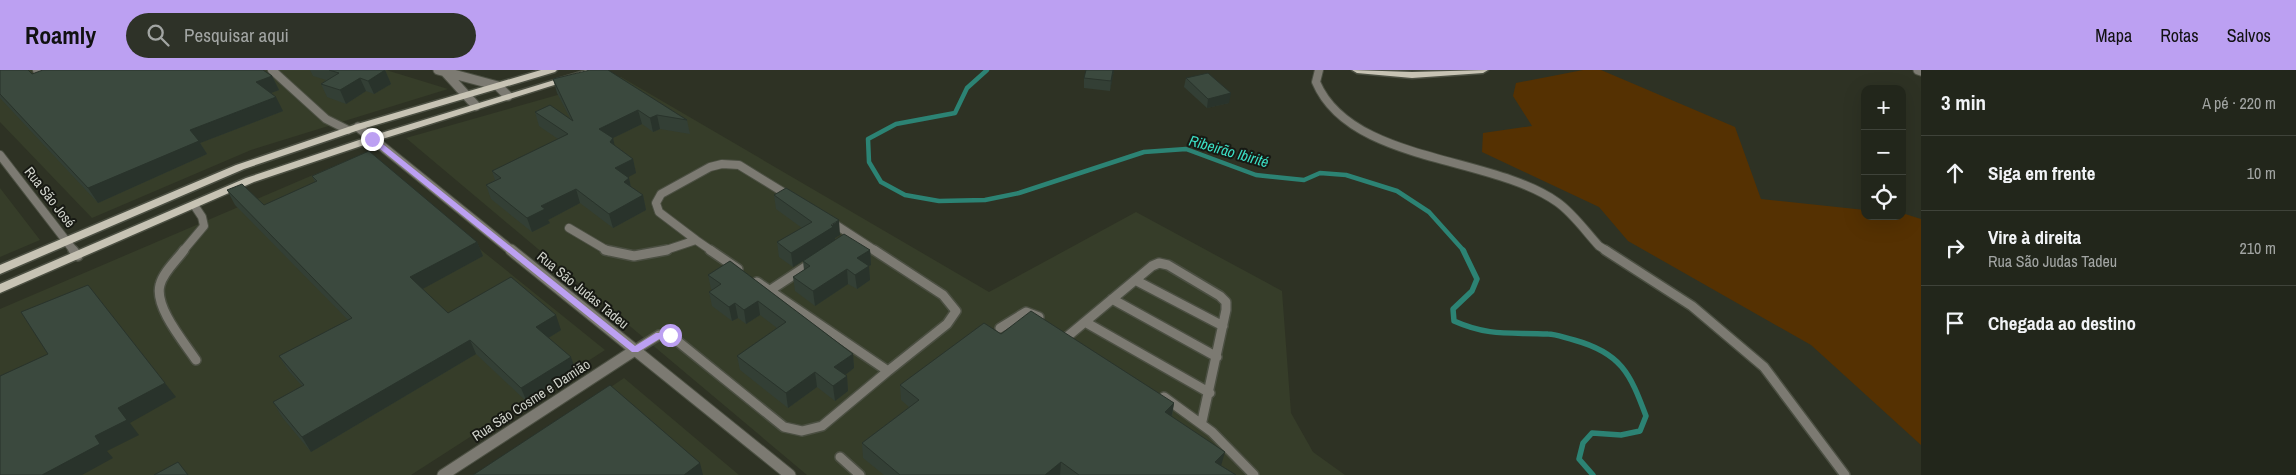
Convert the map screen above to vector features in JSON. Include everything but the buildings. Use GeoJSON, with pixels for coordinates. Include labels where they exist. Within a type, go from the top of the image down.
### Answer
{"type":"FeatureCollection","features":[{"type":"Feature","properties":{"kind":"main road"},"geometry":{"type":"LineString","coordinates":[[0,270],[240,167],[330,136],[552,70]]}},
{"type":"Feature","properties":{"kind":"main road"},"geometry":{"type":"LineString","coordinates":[[0,289],[250,180],[476,106],[597,70]]}},
{"type":"Feature","properties":{"kind":"main road"},"geometry":{"type":"LineString","coordinates":[[1357,70],[1412,75],[1483,70]]}},
{"type":"Feature","properties":{"kind":"main road"},"geometry":{"type":"LineString","coordinates":[[240,167],[250,180]]}},
{"type":"Feature","properties":{"kind":"street"},"geometry":{"type":"LineString","coordinates":[[441,71],[498,86],[508,96]]}},
{"type":"Feature","properties":{"kind":"street"},"geometry":{"type":"LineString","coordinates":[[441,71],[467,94],[476,106]]}},
{"type":"Feature","properties":{"kind":"street","name":"Rua São Judas Tadeu"},"geometry":{"type":"LineString","coordinates":[[353,129],[372,139],[790,475]]}},
{"type":"Feature","properties":{"kind":"street","name":"Rua São Cosme e Damião"},"geometry":{"type":"LineString","coordinates":[[443,475],[635,350]]}},
{"type":"Feature","properties":{"kind":"lane"},"geometry":{"type":"LineString","coordinates":[[37,70],[46,73],[65,70]]}},
{"type":"Feature","properties":{"kind":"lane"},"geometry":{"type":"LineString","coordinates":[[272,70],[326,119],[353,129]]}},
{"type":"Feature","properties":{"kind":"lane"},"geometry":{"type":"LineString","coordinates":[[1319,70],[1316,82],[1321,94],[1332,110],[1366,133],[1414,152],[1480,168],[1524,185],[1558,202],[1599,246],[1692,306],[1764,368],[1845,475]]}},
{"type":"Feature","properties":{"kind":"lane"},"geometry":{"type":"LineString","coordinates":[[326,119],[330,136]]}},
{"type":"Feature","properties":{"kind":"lane","name":"Rua São José"},"geometry":{"type":"LineString","coordinates":[[0,155],[78,256]]}},
{"type":"Feature","properties":{"kind":"lane"},"geometry":{"type":"LineString","coordinates":[[796,200],[739,165],[722,164],[710,167],[661,194],[656,203],[659,212],[696,240],[888,371]]}},
{"type":"Feature","properties":{"kind":"lane"},"geometry":{"type":"LineString","coordinates":[[194,205],[202,217],[204,226],[160,284],[160,301],[169,319],[196,360]]}},
{"type":"Feature","properties":{"kind":"lane"},"geometry":{"type":"LineString","coordinates":[[635,350],[660,335],[670,335],[784,427],[802,431],[822,426],[947,324],[956,311],[943,295],[850,238],[821,215]]}},
{"type":"Feature","properties":{"kind":"lane"},"geometry":{"type":"LineString","coordinates":[[569,228],[613,253],[635,256],[662,252],[696,240]]}},
{"type":"Feature","properties":{"kind":"lane"},"geometry":{"type":"LineString","coordinates":[[769,290],[823,256]]}},
{"type":"Feature","properties":{"kind":"lane"},"geometry":{"type":"LineString","coordinates":[[1068,336],[1152,266],[1159,263],[1168,265],[1220,296],[1226,302],[1223,326],[1210,393],[1202,421]]}},
{"type":"Feature","properties":{"kind":"lane"},"geometry":{"type":"LineString","coordinates":[[1135,280],[1223,326]]}},
{"type":"Feature","properties":{"kind":"lane"},"geometry":{"type":"LineString","coordinates":[[1112,300],[1217,357]]}},
{"type":"Feature","properties":{"kind":"lane"},"geometry":{"type":"LineString","coordinates":[[1000,328],[1018,315],[1026,312],[1048,323]]}},
{"type":"Feature","properties":{"kind":"lane"},"geometry":{"type":"LineString","coordinates":[[1085,322],[1210,393]]}},
{"type":"Feature","properties":{"kind":"lane"},"geometry":{"type":"LineString","coordinates":[[1152,389],[1202,421],[1227,444],[1254,475]]}},
{"type":"Feature","properties":{"kind":"lane"},"geometry":{"type":"LineString","coordinates":[[840,457],[860,475]]}},
{"type":"Feature","properties":{"kind":"shaded area"},"geometry":{"type":"Polygon","coordinates":[[[0,70],[386,70],[448,89],[251,150],[92,218],[0,122],[0,70]]]}},
{"type":"Feature","properties":{"kind":"shaded area"},"geometry":{"type":"Polygon","coordinates":[[[1583,70],[1601,70],[1735,127],[1761,199],[1861,210],[1861,220],[1906,220],[1906,214],[1921,219],[1921,445],[1811,345],[1628,241],[1599,207],[1482,152],[1483,133],[1532,126],[1513,96],[1516,83],[1583,70]]]}},
{"type":"Feature","properties":{"kind":"shaded area"},"geometry":{"type":"Polygon","coordinates":[[[621,77],[989,292],[1136,212],[1282,291],[1291,413],[1313,452],[1345,475],[807,475],[406,138],[621,77]]]}},
{"type":"Feature","properties":{"kind":"shaded area"},"geometry":{"type":"Polygon","coordinates":[[[362,154],[605,350],[411,475],[0,475],[0,309],[362,154]]]}},
{"type":"Feature","properties":{"kind":"shaded area"},"geometry":{"type":"Polygon","coordinates":[[[0,188],[40,240],[0,257],[0,188]]]}},
{"type":"Feature","properties":{"kind":"shaded area"},"geometry":{"type":"Polygon","coordinates":[[[624,378],[739,475],[481,475],[624,378]]]}},
{"type":"Feature","properties":{"kind":"waterway","name":"Ribeirão Ibirité"},"geometry":{"type":"LineString","coordinates":[[987,70],[967,88],[955,113],[896,124],[868,139],[869,162],[881,182],[905,195],[939,201],[985,200],[1019,193],[1144,152],[1186,149],[1256,175],[1304,180],[1320,173],[1346,175],[1397,191],[1429,212],[1464,251]]}},
{"type":"Feature","properties":{"kind":"waterway","name":"Ribeirão Ibirité"},"geometry":{"type":"LineString","coordinates":[[1463,250],[1477,279],[1472,291],[1453,309],[1454,321],[1490,332],[1551,334],[1590,345],[1613,358],[1629,376],[1646,416],[1640,431],[1621,435],[1592,433],[1583,443],[1579,459],[1593,475]]}},
{"type":"Feature","properties":{"kind":"route"},"geometry":{"type":"LineString","coordinates":[[372,139],[635,350],[660,335],[670,335]]}}]}
